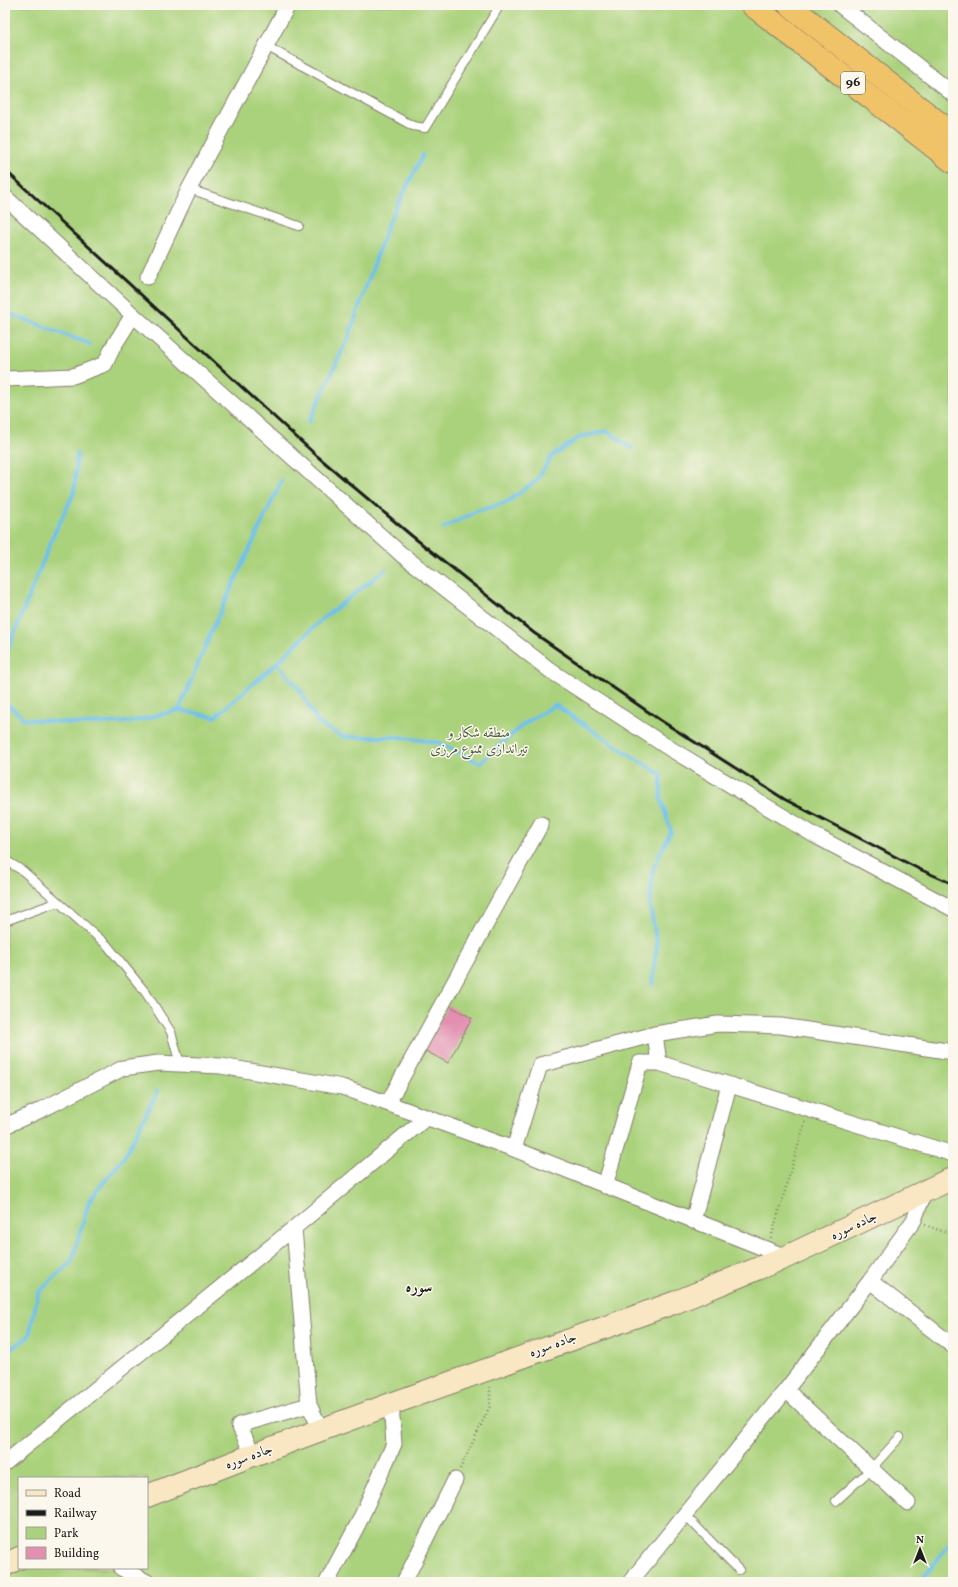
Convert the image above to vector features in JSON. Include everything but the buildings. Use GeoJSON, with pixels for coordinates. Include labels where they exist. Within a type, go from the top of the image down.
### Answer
{"type":"FeatureCollection","features":[{"type":"Feature","properties":{"kind":"highway","name":"96"},"geometry":{"type":"LineString","coordinates":[[752,5],[953,162]]}},
{"type":"Feature","properties":{"kind":"highway","name":"96"},"geometry":{"type":"LineString","coordinates":[[789,5],[953,134]]}},
{"type":"Feature","properties":{"kind":"main road","name":"جاده سوره"},"geometry":{"type":"LineString","coordinates":[[148,1496],[391,1404],[676,1302],[777,1254],[924,1193],[953,1178]]}},
{"type":"Feature","properties":{"kind":"main road"},"geometry":{"type":"LineString","coordinates":[[5,1565],[18,1558]]}},
{"type":"Feature","properties":{"kind":"street"},"geometry":{"type":"LineString","coordinates":[[148,277],[189,189],[288,5]]}},
{"type":"Feature","properties":{"kind":"street"},"geometry":{"type":"LineString","coordinates":[[840,5],[953,94]]}},
{"type":"Feature","properties":{"kind":"street"},"geometry":{"type":"LineString","coordinates":[[5,197],[133,315],[401,554],[551,670],[669,748],[808,831],[953,909]]}},
{"type":"Feature","properties":{"kind":"street"},"geometry":{"type":"LineString","coordinates":[[5,379],[73,376],[105,364],[113,347],[133,315]]}},
{"type":"Feature","properties":{"kind":"street"},"geometry":{"type":"LineString","coordinates":[[388,1103],[541,824]]}},
{"type":"Feature","properties":{"kind":"street"},"geometry":{"type":"LineString","coordinates":[[514,1149],[540,1065],[654,1034],[718,1024],[781,1026],[953,1052]]}},
{"type":"Feature","properties":{"kind":"street"},"geometry":{"type":"LineString","coordinates":[[654,1034],[659,1064]]}},
{"type":"Feature","properties":{"kind":"street"},"geometry":{"type":"LineString","coordinates":[[5,1126],[41,1110],[123,1068],[158,1063],[221,1066],[342,1086],[514,1149],[777,1254]]}},
{"type":"Feature","properties":{"kind":"street"},"geometry":{"type":"LineString","coordinates":[[605,1186],[640,1064],[659,1064],[953,1154]]}},
{"type":"Feature","properties":{"kind":"street"},"geometry":{"type":"LineString","coordinates":[[693,1220],[729,1085]]}},
{"type":"Feature","properties":{"kind":"street"},"geometry":{"type":"LineString","coordinates":[[5,1463],[294,1228],[427,1117]]}},
{"type":"Feature","properties":{"kind":"street"},"geometry":{"type":"LineString","coordinates":[[630,1582],[786,1390],[870,1280],[914,1220],[924,1193]]}},
{"type":"Feature","properties":{"kind":"street"},"geometry":{"type":"LineString","coordinates":[[294,1228],[309,1405],[321,1430]]}},
{"type":"Feature","properties":{"kind":"street"},"geometry":{"type":"LineString","coordinates":[[870,1280],[953,1346]]}},
{"type":"Feature","properties":{"kind":"street"},"geometry":{"type":"LineString","coordinates":[[786,1390],[908,1503]]}},
{"type":"Feature","properties":{"kind":"street"},"geometry":{"type":"LineString","coordinates":[[327,1582],[358,1524],[394,1444],[391,1404]]}},
{"type":"Feature","properties":{"kind":"street"},"geometry":{"type":"LineString","coordinates":[[253,1455],[239,1425],[309,1405]]}},
{"type":"Feature","properties":{"kind":"street"},"geometry":{"type":"LineString","coordinates":[[404,1582],[455,1480]]}},
{"type":"Feature","properties":{"kind":"street"},"geometry":{"type":"LineString","coordinates":[[122,1569],[147,1582]]}},
{"type":"Feature","properties":{"kind":"lane"},"geometry":{"type":"LineString","coordinates":[[266,46],[413,126],[425,128],[499,6]]}},
{"type":"Feature","properties":{"kind":"lane"},"geometry":{"type":"LineString","coordinates":[[189,189],[299,226]]}},
{"type":"Feature","properties":{"kind":"lane"},"geometry":{"type":"LineString","coordinates":[[5,860],[23,871],[107,944],[146,993],[171,1032],[180,1064]]}},
{"type":"Feature","properties":{"kind":"lane"},"geometry":{"type":"LineString","coordinates":[[5,920],[58,902]]}},
{"type":"Feature","properties":{"kind":"lane"},"geometry":{"type":"LineString","coordinates":[[836,1500],[871,1469],[900,1437]]}},
{"type":"Feature","properties":{"kind":"lane"},"geometry":{"type":"LineString","coordinates":[[685,1515],[739,1570]]}},
{"type":"Feature","properties":{"kind":"path"},"geometry":{"type":"LineString","coordinates":[[777,1254],[808,1110]]}},
{"type":"Feature","properties":{"kind":"path"},"geometry":{"type":"LineString","coordinates":[[914,1220],[953,1235]]}},
{"type":"Feature","properties":{"kind":"path"},"geometry":{"type":"LineString","coordinates":[[455,1480],[490,1406],[490,1368]]}},
{"type":"Feature","properties":{"kind":"green space","name":"منطقه شکار و تیراندازی ممنوع مرزی"},"geometry":{"type":"Polygon","coordinates":[[[5,5],[953,5],[953,1582],[5,1582],[5,5]]]}},
{"type":"Feature","properties":{"kind":"waterway"},"geometry":{"type":"LineString","coordinates":[[309,422],[349,336],[388,224],[423,155]]}},
{"type":"Feature","properties":{"kind":"waterway"},"geometry":{"type":"LineString","coordinates":[[5,312],[90,344]]}},
{"type":"Feature","properties":{"kind":"waterway"},"geometry":{"type":"LineString","coordinates":[[443,528],[477,511],[507,502],[536,481],[552,456],[580,437],[607,431],[632,448]]}},
{"type":"Feature","properties":{"kind":"waterway"},"geometry":{"type":"LineString","coordinates":[[5,657],[53,536],[74,493],[77,454]]}},
{"type":"Feature","properties":{"kind":"waterway"},"geometry":{"type":"LineString","coordinates":[[179,710],[211,632],[282,480]]}},
{"type":"Feature","properties":{"kind":"waterway"},"geometry":{"type":"LineString","coordinates":[[5,702],[24,719],[81,724],[131,722],[179,710],[215,717],[277,663],[322,619],[385,570]]}},
{"type":"Feature","properties":{"kind":"waterway"},"geometry":{"type":"LineString","coordinates":[[277,663],[300,690],[318,723],[343,737],[398,737],[440,743],[480,763],[524,724],[555,705],[625,752],[661,774],[661,799],[671,831],[653,869],[650,907],[657,943],[652,985]]}},
{"type":"Feature","properties":{"kind":"waterway"},"geometry":{"type":"LineString","coordinates":[[5,1353],[29,1336],[38,1293],[72,1261],[89,1201],[124,1157],[158,1091]]}},
{"type":"Feature","properties":{"kind":"waterway"},"geometry":{"type":"LineString","coordinates":[[920,1582],[953,1540]]}},
{"type":"Feature","properties":{"kind":"railway"},"geometry":{"type":"LineString","coordinates":[[5,170],[317,456],[412,536],[534,633],[660,720],[784,799],[917,868],[953,884]]}},
{"type":"Feature","properties":{"kind":"district","name":"سوره"},"geometry":{"type":"Point","coordinates":[419,1288]}}]}
